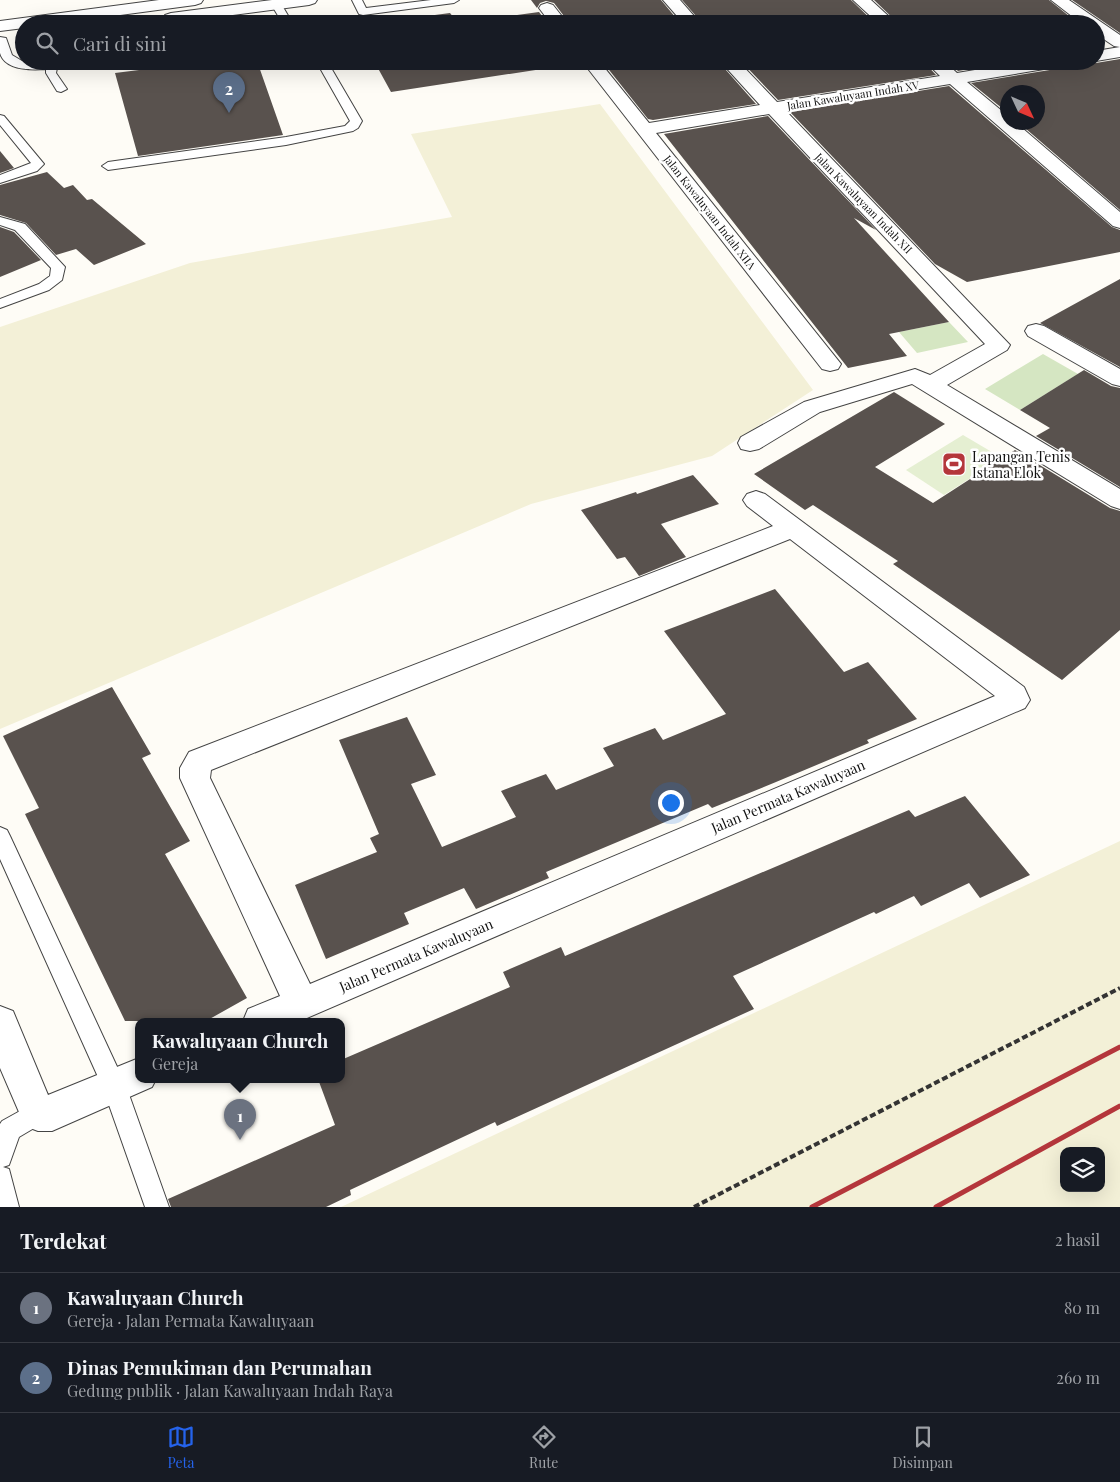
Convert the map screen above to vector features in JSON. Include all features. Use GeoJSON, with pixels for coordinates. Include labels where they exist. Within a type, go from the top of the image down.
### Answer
{"type":"FeatureCollection","features":[{"type":"Feature","properties":{"kind":"street"},"geometry":{"type":"LineString","coordinates":[[114,15],[195,0]]}},
{"type":"Feature","properties":{"kind":"street"},"geometry":{"type":"LineString","coordinates":[[671,0],[685,15]]}},
{"type":"Feature","properties":{"kind":"street"},"geometry":{"type":"LineString","coordinates":[[861,0],[878,15]]}},
{"type":"Feature","properties":{"kind":"street"},"geometry":{"type":"LineString","coordinates":[[1058,0],[1080,15]]}},
{"type":"Feature","properties":{"kind":"street"},"geometry":{"type":"LineString","coordinates":[[194,15],[299,1]]}},
{"type":"Feature","properties":{"kind":"street"},"geometry":{"type":"LineString","coordinates":[[547,8],[553,15]]}},
{"type":"Feature","properties":{"kind":"street"},"geometry":{"type":"LineString","coordinates":[[1105,32],[1120,42]]}},
{"type":"Feature","properties":{"kind":"street"},"geometry":{"type":"LineString","coordinates":[[1,36],[15,33]]}},
{"type":"Feature","properties":{"kind":"street"},"geometry":{"type":"LineString","coordinates":[[1,36],[15,37]]}},
{"type":"Feature","properties":{"kind":"street"},"geometry":{"type":"LineString","coordinates":[[1105,54],[1120,52]]}},
{"type":"Feature","properties":{"kind":"street","name":"Jalan Kawaluyaan Indah XIIA"},"geometry":{"type":"LineString","coordinates":[[597,70],[830,364]]}},
{"type":"Feature","properties":{"kind":"street","name":"Jalan Kawaluyaan Indah XII"},"geometry":{"type":"LineString","coordinates":[[736,70],[999,345],[930,385]]}},
{"type":"Feature","properties":{"kind":"street"},"geometry":{"type":"LineString","coordinates":[[944,70],[1120,222]]}},
{"type":"Feature","properties":{"kind":"street","name":"Jalan Kawaluyaan Indah XV"},"geometry":{"type":"LineString","coordinates":[[644,129],[1008,70]]}},
{"type":"Feature","properties":{"kind":"street"},"geometry":{"type":"LineString","coordinates":[[1036,331],[1120,379]]}},
{"type":"Feature","properties":{"kind":"street"},"geometry":{"type":"LineString","coordinates":[[750,443],[812,407],[915,376],[1120,500]]}},
{"type":"Feature","properties":{"kind":"street","name":"Jalan Permata Kawaluyaan"},"geometry":{"type":"LineString","coordinates":[[267,1018],[1015,700],[1014,695],[756,500]]}},
{"type":"Feature","properties":{"kind":"street"},"geometry":{"type":"LineString","coordinates":[[301,1003],[195,778],[195,768],[200,761],[792,528]]}},
{"type":"Feature","properties":{"kind":"street"},"geometry":{"type":"LineString","coordinates":[[0,1023],[38,1113],[52,1113],[126,1081]]}},
{"type":"Feature","properties":{"kind":"lane"},"geometry":{"type":"LineString","coordinates":[[357,0],[363,12],[454,0]]}},
{"type":"Feature","properties":{"kind":"lane"},"geometry":{"type":"LineString","coordinates":[[276,4],[283,15]]}},
{"type":"Feature","properties":{"kind":"lane"},"geometry":{"type":"LineString","coordinates":[[1,36],[4,55],[15,63]]}},
{"type":"Feature","properties":{"kind":"lane"},"geometry":{"type":"LineString","coordinates":[[51,70],[51,73],[61,89]]}},
{"type":"Feature","properties":{"kind":"lane"},"geometry":{"type":"LineString","coordinates":[[108,166],[286,141],[349,129],[354,126],[356,121],[326,70]]}},
{"type":"Feature","properties":{"kind":"lane"},"geometry":{"type":"LineString","coordinates":[[0,118],[38,164],[33,168],[0,179]]}},
{"type":"Feature","properties":{"kind":"lane"},"geometry":{"type":"LineString","coordinates":[[0,221],[20,227],[58,267],[58,277],[44,286],[0,304]]}},
{"type":"Feature","properties":{"kind":"lane"},"geometry":{"type":"LineString","coordinates":[[0,836],[126,1081],[157,1207]]}},
{"type":"Feature","properties":{"kind":"lane"},"geometry":{"type":"LineString","coordinates":[[0,1156],[10,1129],[38,1113]]}},
{"type":"Feature","properties":{"kind":"lane"},"geometry":{"type":"LineString","coordinates":[[0,1178],[7,1207]]}},
{"type":"Feature","properties":{"kind":"path"},"geometry":{"type":"LineString","coordinates":[[694,1207],[1120,988]]}},
{"type":"Feature","properties":{"kind":"shaded area"},"geometry":{"type":"Polygon","coordinates":[[[600,104],[813,390],[712,456],[531,504],[0,729],[0,327],[190,263],[452,217],[411,134],[600,104]]]}},
{"type":"Feature","properties":{"kind":"shaded area"},"geometry":{"type":"Polygon","coordinates":[[[1120,841],[1120,1207],[341,1207],[1120,841]]]}},
{"type":"Feature","properties":{"kind":"green space"},"geometry":{"type":"Polygon","coordinates":[[[949,322],[968,342],[917,353],[899,332],[949,322]]]}},
{"type":"Feature","properties":{"kind":"green space"},"geometry":{"type":"Polygon","coordinates":[[[1043,354],[1078,374],[1020,410],[985,389],[1043,354]]]}},
{"type":"Feature","properties":{"kind":"green space","name":"Lapangan Tenis Istana Elok"},"geometry":{"type":"Polygon","coordinates":[[[963,435],[1002,458],[944,495],[906,470],[963,435]]]}},
{"type":"Feature","properties":{"kind":"building"},"geometry":{"type":"Polygon","coordinates":[[[531,0],[661,0],[674,15],[563,15],[554,3],[546,1],[540,3],[537,8],[531,0]]]}},
{"type":"Feature","properties":{"kind":"building"},"geometry":{"type":"Polygon","coordinates":[[[682,0],[851,0],[867,15],[695,15],[682,0]]]}},
{"type":"Feature","properties":{"kind":"building"},"geometry":{"type":"Polygon","coordinates":[[[874,0],[1049,0],[1068,15],[890,15],[874,0]]]}},
{"type":"Feature","properties":{"kind":"building"},"geometry":{"type":"Polygon","coordinates":[[[1072,0],[1120,0],[1120,33],[1105,23],[1105,15],[1094,15],[1072,0]]]}},
{"type":"Feature","properties":{"kind":"building"},"geometry":{"type":"Polygon","coordinates":[[[539,12],[541,15],[517,15],[539,12]]]}},
{"type":"Feature","properties":{"kind":"building"},"geometry":{"type":"Polygon","coordinates":[[[450,13],[452,15],[435,15],[450,13]]]}},
{"type":"Feature","properties":{"kind":"building"},"geometry":{"type":"Polygon","coordinates":[[[1120,59],[1120,210],[1027,130],[1045,130],[1045,85],[1000,85],[1000,107],[971,83],[1050,70],[1105,70],[1105,62],[1120,59]]]}},
{"type":"Feature","properties":{"kind":"building"},"geometry":{"type":"Polygon","coordinates":[[[139,70],[260,70],[283,135],[138,156],[115,73],[139,70]]]}},
{"type":"Feature","properties":{"kind":"building"},"geometry":{"type":"Polygon","coordinates":[[[379,70],[535,70],[391,92],[379,70]]]}},
{"type":"Feature","properties":{"kind":"building"},"geometry":{"type":"Polygon","coordinates":[[[609,70],[726,70],[756,104],[653,120],[648,119],[609,70]]]}},
{"type":"Feature","properties":{"kind":"building"},"geometry":{"type":"Polygon","coordinates":[[[750,70],[931,70],[936,75],[778,100],[750,70]]]}},
{"type":"Feature","properties":{"kind":"building"},"geometry":{"type":"Polygon","coordinates":[[[949,86],[1112,227],[1120,230],[1120,252],[967,282],[935,264],[790,112],[949,86]]]}},
{"type":"Feature","properties":{"kind":"building"},"geometry":{"type":"Polygon","coordinates":[[[768,116],[876,230],[854,218],[949,322],[889,334],[907,356],[848,368],[664,134],[768,116]]]}},
{"type":"Feature","properties":{"kind":"building"},"geometry":{"type":"Polygon","coordinates":[[[0,151],[14,168],[0,173],[0,151]]]}},
{"type":"Feature","properties":{"kind":"building"},"geometry":{"type":"Polygon","coordinates":[[[47,172],[64,188],[73,185],[87,200],[92,199],[146,244],[94,265],[76,249],[56,255],[26,223],[0,215],[0,185],[47,172]]]}},
{"type":"Feature","properties":{"kind":"building"},"geometry":{"type":"Polygon","coordinates":[[[0,227],[14,232],[41,260],[0,277],[0,227]]]}},
{"type":"Feature","properties":{"kind":"building"},"geometry":{"type":"Polygon","coordinates":[[[1120,279],[1120,367],[1040,323],[1120,279]]]}},
{"type":"Feature","properties":{"kind":"building"},"geometry":{"type":"Polygon","coordinates":[[[1084,370],[1111,386],[1120,388],[1120,487],[1036,436],[1050,428],[1020,410],[1084,370]]]}},
{"type":"Feature","properties":{"kind":"building"},"geometry":{"type":"Polygon","coordinates":[[[894,392],[945,424],[875,467],[933,503],[1015,450],[1110,508],[1120,511],[1120,630],[1062,680],[893,564],[898,561],[813,505],[805,510],[754,474],[894,392]]]}},
{"type":"Feature","properties":{"kind":"building"},"geometry":{"type":"Polygon","coordinates":[[[693,475],[719,504],[661,524],[686,557],[639,576],[625,557],[617,559],[581,510],[636,492],[637,494],[693,475]]]}},
{"type":"Feature","properties":{"kind":"building"},"geometry":{"type":"Polygon","coordinates":[[[775,589],[844,672],[868,662],[917,719],[867,740],[869,743],[776,782],[712,808],[708,804],[546,872],[549,878],[476,909],[464,888],[404,913],[409,924],[326,959],[295,885],[377,852],[370,838],[379,834],[339,740],[407,717],[436,775],[411,784],[442,847],[516,817],[501,791],[546,774],[556,790],[614,766],[603,748],[655,728],[663,740],[726,714],[664,631],[775,589]]]}},
{"type":"Feature","properties":{"kind":"building"},"geometry":{"type":"Polygon","coordinates":[[[112,687],[151,754],[142,758],[190,841],[165,854],[247,998],[211,1018],[135,1018],[135,1021],[125,1021],[25,814],[39,808],[3,736],[112,687]]]}},
{"type":"Feature","properties":{"kind":"building"},"geometry":{"type":"Polygon","coordinates":[[[965,796],[1030,875],[980,898],[969,883],[921,906],[914,896],[876,914],[874,912],[733,976],[754,1009],[497,1126],[495,1122],[350,1190],[351,1195],[326,1207],[171,1207],[168,1199],[335,1125],[319,1083],[345,1083],[345,1058],[510,987],[503,972],[561,947],[565,956],[909,810],[915,817],[965,796]]]}},
{"type":"Feature","properties":{"kind":"railway"},"geometry":{"type":"LineString","coordinates":[[812,1207],[1120,1047]]}},
{"type":"Feature","properties":{"kind":"railway"},"geometry":{"type":"LineString","coordinates":[[936,1207],[1120,1106]]}},
{"type":"Feature","properties":{"kind":"place","name":"Dinas Pemukiman dan Perumahan"},"geometry":{"type":"Point","coordinates":[229,113]}},
{"type":"Feature","properties":{"kind":"place","name":"Lapangan Tenis Istana Elok"},"geometry":{"type":"Point","coordinates":[954,464]}},
{"type":"Feature","properties":{"kind":"place","name":"Kawaluyaan Church"},"geometry":{"type":"Point","coordinates":[240,1140]}}]}
